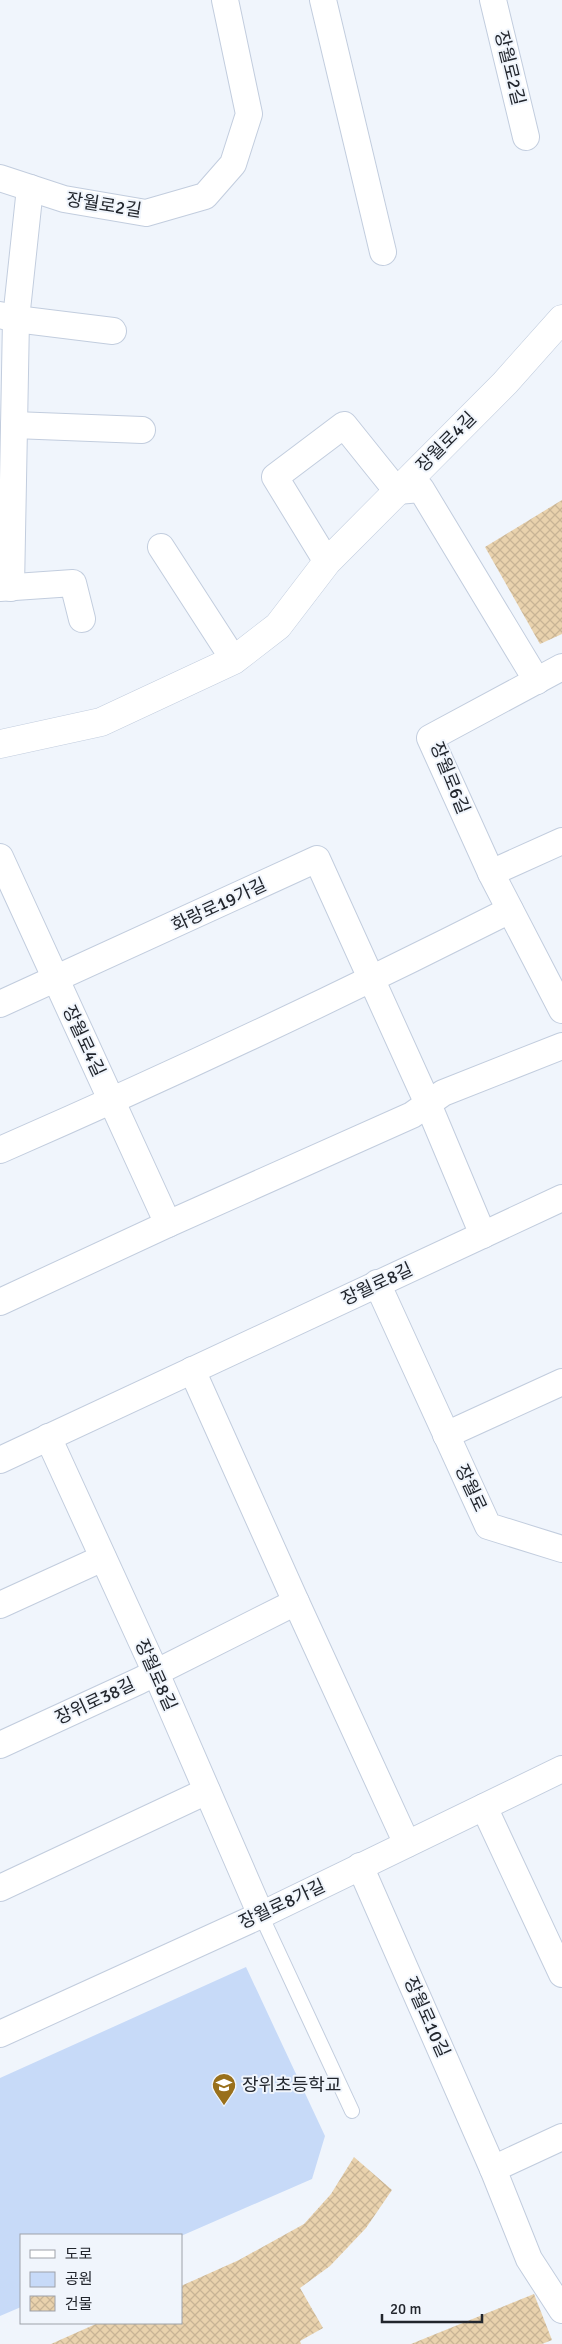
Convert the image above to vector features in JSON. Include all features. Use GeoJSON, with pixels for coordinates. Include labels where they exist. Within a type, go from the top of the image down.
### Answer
{"type":"FeatureCollection","features":[{"type":"Feature","properties":{"kind":"street","name":"장월로2길"},"geometry":{"type":"LineString","coordinates":[[0,178],[64,199],[146,213],[205,196],[232,164],[250,114],[225,0]]}},
{"type":"Feature","properties":{"kind":"street"},"geometry":{"type":"LineString","coordinates":[[323,0],[383,252]]}},
{"type":"Feature","properties":{"kind":"street","name":"장월로2길"},"geometry":{"type":"LineString","coordinates":[[493,0],[526,136]]}},
{"type":"Feature","properties":{"kind":"street"},"geometry":{"type":"LineString","coordinates":[[30,188],[8,317],[14,425],[5,588],[73,583],[82,620]]}},
{"type":"Feature","properties":{"kind":"street"},"geometry":{"type":"LineString","coordinates":[[8,317],[113,331]]}},
{"type":"Feature","properties":{"kind":"street","name":"장월로4길"},"geometry":{"type":"LineString","coordinates":[[0,744],[101,722],[234,660],[278,626],[327,562],[505,382],[562,318]]}},
{"type":"Feature","properties":{"kind":"street"},"geometry":{"type":"LineString","coordinates":[[14,425],[142,430]]}},
{"type":"Feature","properties":{"kind":"street"},"geometry":{"type":"LineString","coordinates":[[327,562],[276,477],[344,425],[397,491],[421,489],[537,681]]}},
{"type":"Feature","properties":{"kind":"street"},"geometry":{"type":"LineString","coordinates":[[162,547],[234,660]]}},
{"type":"Feature","properties":{"kind":"street","name":"장월로6길"},"geometry":{"type":"LineString","coordinates":[[560,1002],[491,873],[430,738],[562,667]]}},
{"type":"Feature","properties":{"kind":"street"},"geometry":{"type":"LineString","coordinates":[[491,873],[562,840]]}},
{"type":"Feature","properties":{"kind":"street","name":"장월로4길"},"geometry":{"type":"LineString","coordinates":[[0,858],[168,1224]]}},
{"type":"Feature","properties":{"kind":"street","name":"화랑로19가길"},"geometry":{"type":"LineString","coordinates":[[0,1004],[317,859],[370,980],[428,1104],[483,1235]]}},
{"type":"Feature","properties":{"kind":"street"},"geometry":{"type":"LineString","coordinates":[[0,1150],[112,1102],[370,980],[510,910]]}},
{"type":"Feature","properties":{"kind":"street"},"geometry":{"type":"LineString","coordinates":[[0,1302],[168,1224],[412,1115],[443,1093],[562,1046]]}},
{"type":"Feature","properties":{"kind":"street","name":"장월로8길"},"geometry":{"type":"LineString","coordinates":[[0,1460],[562,1198]]}},
{"type":"Feature","properties":{"kind":"street","name":"장월로"},"geometry":{"type":"LineString","coordinates":[[377,1283],[488,1526],[562,1549]]}},
{"type":"Feature","properties":{"kind":"street"},"geometry":{"type":"LineString","coordinates":[[192,1370],[407,1844]]}},
{"type":"Feature","properties":{"kind":"street"},"geometry":{"type":"LineString","coordinates":[[446,1435],[562,1382]]}},
{"type":"Feature","properties":{"kind":"street","name":"장월로8길"},"geometry":{"type":"LineString","coordinates":[[48,1438],[156,1673],[260,1915]]}},
{"type":"Feature","properties":{"kind":"street"},"geometry":{"type":"LineString","coordinates":[[0,1605],[103,1558]]}},
{"type":"Feature","properties":{"kind":"street","name":"장위로38길"},"geometry":{"type":"LineString","coordinates":[[0,1745],[156,1673],[296,1602]]}},
{"type":"Feature","properties":{"kind":"street","name":"장월로8가길"},"geometry":{"type":"LineString","coordinates":[[0,2034],[260,1915],[562,1769]]}},
{"type":"Feature","properties":{"kind":"street"},"geometry":{"type":"LineString","coordinates":[[0,1888],[207,1791]]}},
{"type":"Feature","properties":{"kind":"street"},"geometry":{"type":"LineString","coordinates":[[484,1807],[556,1946],[562,1974]]}},
{"type":"Feature","properties":{"kind":"street","name":"장월로10길"},"geometry":{"type":"LineString","coordinates":[[360,1866],[493,2168],[529,2259],[562,2310]]}},
{"type":"Feature","properties":{"kind":"street"},"geometry":{"type":"LineString","coordinates":[[493,2168],[562,2137]]}},
{"type":"Feature","properties":{"kind":"lane"},"geometry":{"type":"LineString","coordinates":[[260,1915],[352,2111]]}},
{"type":"Feature","properties":{"kind":"green space"},"geometry":{"type":"Polygon","coordinates":[[[246,1967],[325,2136],[312,2179],[182,2236],[182,2234],[20,2234],[20,2307],[0,2316],[0,2078],[246,1967]]]}},
{"type":"Feature","properties":{"kind":"building"},"geometry":{"type":"Polygon","coordinates":[[[562,500],[562,634],[540,644],[485,547],[562,500]]]}},
{"type":"Feature","properties":{"kind":"building"},"geometry":{"type":"Polygon","coordinates":[[[354,2157],[392,2190],[366,2228],[330,2266],[300,2288],[323,2328],[300,2341],[301,2344],[51,2344],[96,2324],[182,2324],[182,2286],[239,2260],[304,2224],[331,2194],[354,2157]]]}},
{"type":"Feature","properties":{"kind":"building"},"geometry":{"type":"Polygon","coordinates":[[[534,2294],[552,2340],[542,2344],[411,2344],[534,2294]]]}},
{"type":"Feature","properties":{"kind":"place","name":"장위초등학교"},"geometry":{"type":"Point","coordinates":[224,2106]}}]}
